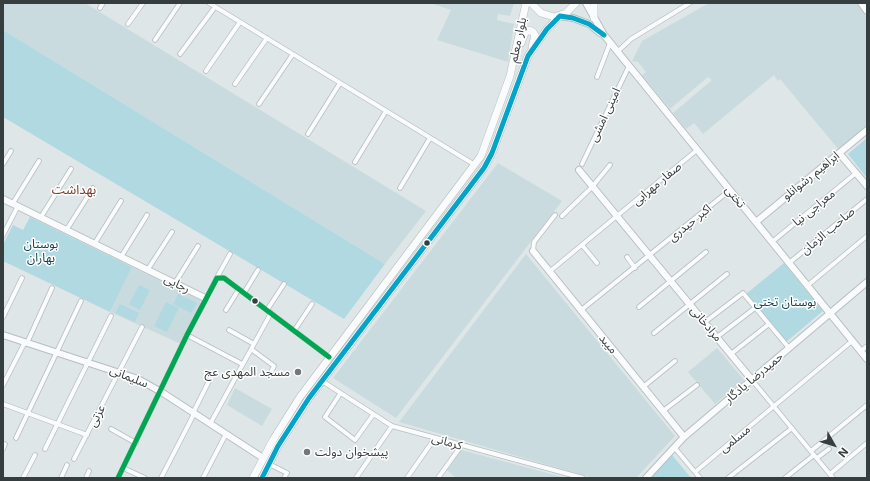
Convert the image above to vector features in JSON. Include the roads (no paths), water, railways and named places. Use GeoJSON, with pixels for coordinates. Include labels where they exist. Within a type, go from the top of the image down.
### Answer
{"type":"FeatureCollection","features":[{"type":"Feature","properties":{"kind":"main road","name":"بلوار معلم"},"geometry":{"type":"LineString","coordinates":[[252,478],[287,417],[329,357],[475,166],[485,148],[514,60],[526,3]]}},
{"type":"Feature","properties":{"kind":"main road"},"geometry":{"type":"LineString","coordinates":[[531,3],[541,13],[554,17],[560,16]]}},
{"type":"Feature","properties":{"kind":"main road","name":"بلوار معلم"},"geometry":{"type":"LineString","coordinates":[[262,478],[295,419],[322,381],[484,168],[492,153],[532,49],[547,29],[560,16],[572,9],[576,3]]}},
{"type":"Feature","properties":{"kind":"main road"},"geometry":{"type":"LineString","coordinates":[[594,3],[594,18]]}},
{"type":"Feature","properties":{"kind":"main road"},"geometry":{"type":"LineString","coordinates":[[514,60],[525,33],[528,30],[533,32],[535,35],[532,49]]}},
{"type":"Feature","properties":{"kind":"street"},"geometry":{"type":"LineString","coordinates":[[100,8],[103,3]]}},
{"type":"Feature","properties":{"kind":"street"},"geometry":{"type":"LineString","coordinates":[[128,24],[143,3]]}},
{"type":"Feature","properties":{"kind":"street"},"geometry":{"type":"LineString","coordinates":[[155,40],[180,3]]}},
{"type":"Feature","properties":{"kind":"street"},"geometry":{"type":"LineString","coordinates":[[209,3],[475,166]]}},
{"type":"Feature","properties":{"kind":"street","name":"تختی"},"geometry":{"type":"LineString","coordinates":[[586,3],[604,36]]}},
{"type":"Feature","properties":{"kind":"street"},"geometry":{"type":"LineString","coordinates":[[617,52],[631,39],[690,3]]}},
{"type":"Feature","properties":{"kind":"street"},"geometry":{"type":"LineString","coordinates":[[861,3],[867,10]]}},
{"type":"Feature","properties":{"kind":"street"},"geometry":{"type":"LineString","coordinates":[[180,54],[215,7]]}},
{"type":"Feature","properties":{"kind":"street","name":"تختی"},"geometry":{"type":"LineString","coordinates":[[560,16],[573,18],[589,24],[604,36],[867,359]]}},
{"type":"Feature","properties":{"kind":"street"},"geometry":{"type":"LineString","coordinates":[[206,71],[240,22]]}},
{"type":"Feature","properties":{"kind":"street"},"geometry":{"type":"LineString","coordinates":[[235,84],[267,38]]}},
{"type":"Feature","properties":{"kind":"street"},"geometry":{"type":"LineString","coordinates":[[597,77],[610,43]]}},
{"type":"Feature","properties":{"kind":"street"},"geometry":{"type":"LineString","coordinates":[[259,104],[293,54]]}},
{"type":"Feature","properties":{"kind":"street","name":"امینی امشی"},"geometry":{"type":"LineString","coordinates":[[581,167],[629,66]]}},
{"type":"Feature","properties":{"kind":"street"},"geometry":{"type":"LineString","coordinates":[[308,134],[340,83]]}},
{"type":"Feature","properties":{"kind":"street"},"geometry":{"type":"LineString","coordinates":[[355,162],[386,111]]}},
{"type":"Feature","properties":{"kind":"street","name":"ابراهیم رشوانلو"},"geometry":{"type":"LineString","coordinates":[[756,222],[867,130]]}},
{"type":"Feature","properties":{"kind":"street"},"geometry":{"type":"LineString","coordinates":[[400,188],[430,138]]}},
{"type":"Feature","properties":{"kind":"street","name":"صفار مهرابی"},"geometry":{"type":"LineString","coordinates":[[548,272],[618,217],[697,150]]}},
{"type":"Feature","properties":{"kind":"street"},"geometry":{"type":"LineString","coordinates":[[3,164],[11,151]]}},
{"type":"Feature","properties":{"kind":"street"},"geometry":{"type":"LineString","coordinates":[[839,153],[867,186]]}},
{"type":"Feature","properties":{"kind":"street"},"geometry":{"type":"LineString","coordinates":[[3,235],[16,204],[39,161]]}},
{"type":"Feature","properties":{"kind":"street"},"geometry":{"type":"LineString","coordinates":[[562,216],[592,187],[610,165]]}},
{"type":"Feature","properties":{"kind":"street","name":"مرادخانی"},"geometry":{"type":"LineString","coordinates":[[581,167],[592,187],[833,478]]}},
{"type":"Feature","properties":{"kind":"street"},"geometry":{"type":"LineString","coordinates":[[41,217],[71,169]]}},
{"type":"Feature","properties":{"kind":"street","name":"معراجی نیا"},"geometry":{"type":"LineString","coordinates":[[772,242],[856,173]]}},
{"type":"Feature","properties":{"kind":"street"},"geometry":{"type":"LineString","coordinates":[[67,229],[93,188]]}},
{"type":"Feature","properties":{"kind":"street","name":"اکبر حیدری"},"geometry":{"type":"LineString","coordinates":[[580,311],[730,190]]}},
{"type":"Feature","properties":{"kind":"street","name":"رجایی"},"geometry":{"type":"LineString","coordinates":[[3,198],[205,298]]}},
{"type":"Feature","properties":{"kind":"street","name":"صاحب الزمان"},"geometry":{"type":"LineString","coordinates":[[789,263],[867,199]]}},
{"type":"Feature","properties":{"kind":"street"},"geometry":{"type":"LineString","coordinates":[[95,244],[121,201]]}},
{"type":"Feature","properties":{"kind":"street"},"geometry":{"type":"LineString","coordinates":[[533,251],[534,242],[555,214]]}},
{"type":"Feature","properties":{"kind":"street"},"geometry":{"type":"LineString","coordinates":[[121,256],[147,215]]}},
{"type":"Feature","properties":{"kind":"street"},"geometry":{"type":"LineString","coordinates":[[148,270],[172,232]]}},
{"type":"Feature","properties":{"kind":"street"},"geometry":{"type":"LineString","coordinates":[[808,286],[867,236]]}},
{"type":"Feature","properties":{"kind":"street"},"geometry":{"type":"LineString","coordinates":[[582,245],[597,263]]}},
{"type":"Feature","properties":{"kind":"street"},"geometry":{"type":"LineString","coordinates":[[175,283],[198,246]]}},
{"type":"Feature","properties":{"kind":"street","name":"میبد"},"geometry":{"type":"LineString","coordinates":[[533,251],[548,272],[684,437]]}},
{"type":"Feature","properties":{"kind":"street"},"geometry":{"type":"LineString","coordinates":[[639,307],[706,252]]}},
{"type":"Feature","properties":{"kind":"street"},"geometry":{"type":"LineString","coordinates":[[118,478],[136,444],[205,298],[230,254]]}},
{"type":"Feature","properties":{"kind":"street"},"geometry":{"type":"LineString","coordinates":[[627,256],[635,268]]}},
{"type":"Feature","properties":{"kind":"street"},"geometry":{"type":"LineString","coordinates":[[244,293],[258,270]]}},
{"type":"Feature","properties":{"kind":"street"},"geometry":{"type":"LineString","coordinates":[[654,333],[727,274]]}},
{"type":"Feature","properties":{"kind":"street"},"geometry":{"type":"LineString","coordinates":[[216,279],[222,277],[329,357]]}},
{"type":"Feature","properties":{"kind":"street"},"geometry":{"type":"LineString","coordinates":[[3,317],[22,278]]}},
{"type":"Feature","properties":{"kind":"street","name":"حمیدرضا یادگار"},"geometry":{"type":"LineString","coordinates":[[646,478],[684,437],[867,282]]}},
{"type":"Feature","properties":{"kind":"street"},"geometry":{"type":"LineString","coordinates":[[210,424],[254,344],[269,311],[284,284]]}},
{"type":"Feature","properties":{"kind":"street"},"geometry":{"type":"LineString","coordinates":[[3,385],[52,288]]}},
{"type":"Feature","properties":{"kind":"street"},"geometry":{"type":"LineString","coordinates":[[226,310],[239,289]]}},
{"type":"Feature","properties":{"kind":"street"},"geometry":{"type":"LineString","coordinates":[[704,322],[743,293],[789,348]]}},
{"type":"Feature","properties":{"kind":"street"},"geometry":{"type":"LineString","coordinates":[[16,438],[81,301]]}},
{"type":"Feature","properties":{"kind":"street"},"geometry":{"type":"LineString","coordinates":[[294,331],[312,304]]}},
{"type":"Feature","properties":{"kind":"street"},"geometry":{"type":"LineString","coordinates":[[717,338],[756,308]]}},
{"type":"Feature","properties":{"kind":"street"},"geometry":{"type":"LineString","coordinates":[[45,449],[111,316]]}},
{"type":"Feature","properties":{"kind":"street"},"geometry":{"type":"LineString","coordinates":[[731,354],[769,324]]}},
{"type":"Feature","properties":{"kind":"street","name":"عزتی"},"geometry":{"type":"LineString","coordinates":[[74,459],[142,328]]}},
{"type":"Feature","properties":{"kind":"street"},"geometry":{"type":"LineString","coordinates":[[229,330],[254,344]]}},
{"type":"Feature","properties":{"kind":"street"},"geometry":{"type":"LineString","coordinates":[[187,334],[242,364]]}},
{"type":"Feature","properties":{"kind":"street","name":"سلیمانی"},"geometry":{"type":"LineString","coordinates":[[3,335],[138,379],[160,391],[263,458]]}},
{"type":"Feature","properties":{"kind":"street","name":"مسلمی"},"geometry":{"type":"LineString","coordinates":[[695,472],[775,407],[852,341]]}},
{"type":"Feature","properties":{"kind":"street"},"geometry":{"type":"LineString","coordinates":[[861,351],[867,346]]}},
{"type":"Feature","properties":{"kind":"street"},"geometry":{"type":"LineString","coordinates":[[251,349],[274,366],[271,372]]}},
{"type":"Feature","properties":{"kind":"street"},"geometry":{"type":"LineString","coordinates":[[643,387],[675,361]]}},
{"type":"Feature","properties":{"kind":"street"},"geometry":{"type":"LineString","coordinates":[[161,478],[209,381]]}},
{"type":"Feature","properties":{"kind":"street","name":"کرمانی"},"geometry":{"type":"LineString","coordinates":[[322,381],[340,394],[392,426],[583,478]]}},
{"type":"Feature","properties":{"kind":"street"},"geometry":{"type":"LineString","coordinates":[[663,411],[697,385]]}},
{"type":"Feature","properties":{"kind":"street"},"geometry":{"type":"LineString","coordinates":[[340,394],[325,417],[355,440],[373,415]]}},
{"type":"Feature","properties":{"kind":"street"},"geometry":{"type":"LineString","coordinates":[[3,404],[87,435]]}},
{"type":"Feature","properties":{"kind":"street"},"geometry":{"type":"LineString","coordinates":[[785,478],[814,455],[867,405]]}},
{"type":"Feature","properties":{"kind":"street"},"geometry":{"type":"LineString","coordinates":[[356,478],[392,426]]}},
{"type":"Feature","properties":{"kind":"street"},"geometry":{"type":"LineString","coordinates":[[728,478],[792,428]]}},
{"type":"Feature","properties":{"kind":"street"},"geometry":{"type":"LineString","coordinates":[[112,430],[136,444]]}},
{"type":"Feature","properties":{"kind":"street"},"geometry":{"type":"LineString","coordinates":[[203,478],[226,434]]}},
{"type":"Feature","properties":{"kind":"street"},"geometry":{"type":"LineString","coordinates":[[407,478],[435,438]]}},
{"type":"Feature","properties":{"kind":"street"},"geometry":{"type":"LineString","coordinates":[[830,474],[867,443]]}},
{"type":"Feature","properties":{"kind":"street"},"geometry":{"type":"LineString","coordinates":[[3,449],[5,444]]}},
{"type":"Feature","properties":{"kind":"street"},"geometry":{"type":"LineString","coordinates":[[438,478],[461,446]]}},
{"type":"Feature","properties":{"kind":"street"},"geometry":{"type":"LineString","coordinates":[[674,447],[700,478]]}},
{"type":"Feature","properties":{"kind":"street"},"geometry":{"type":"LineString","coordinates":[[814,455],[829,449]]}},
{"type":"Feature","properties":{"kind":"street"},"geometry":{"type":"LineString","coordinates":[[23,478],[34,455]]}},
{"type":"Feature","properties":{"kind":"street"},"geometry":{"type":"LineString","coordinates":[[269,464],[287,473],[284,478]]}},
{"type":"Feature","properties":{"kind":"street"},"geometry":{"type":"LineString","coordinates":[[62,478],[68,465]]}},
{"type":"Feature","properties":{"kind":"street"},"geometry":{"type":"LineString","coordinates":[[123,468],[145,478]]}},
{"type":"Feature","properties":{"kind":"street"},"geometry":{"type":"LineString","coordinates":[[86,478],[89,471]]}},
{"type":"Feature","properties":{"kind":"place","name":"مسجد المهدی عج"},"geometry":{"type":"Point","coordinates":[298,372]}},
{"type":"Feature","properties":{"kind":"place","name":"پیشخوان دولت"},"geometry":{"type":"Point","coordinates":[307,452]}},
{"type":"Feature","properties":{"kind":"district","name":"بهداشت"},"geometry":{"type":"Point","coordinates":[74,190]}},
{"type":"Feature","properties":{"kind":"park label","name":"بوستان بهاران"},"geometry":{"type":"Point","coordinates":[41,251]}},
{"type":"Feature","properties":{"kind":"park label","name":"بوستان تختی"},"geometry":{"type":"Point","coordinates":[785,302]}}]}
